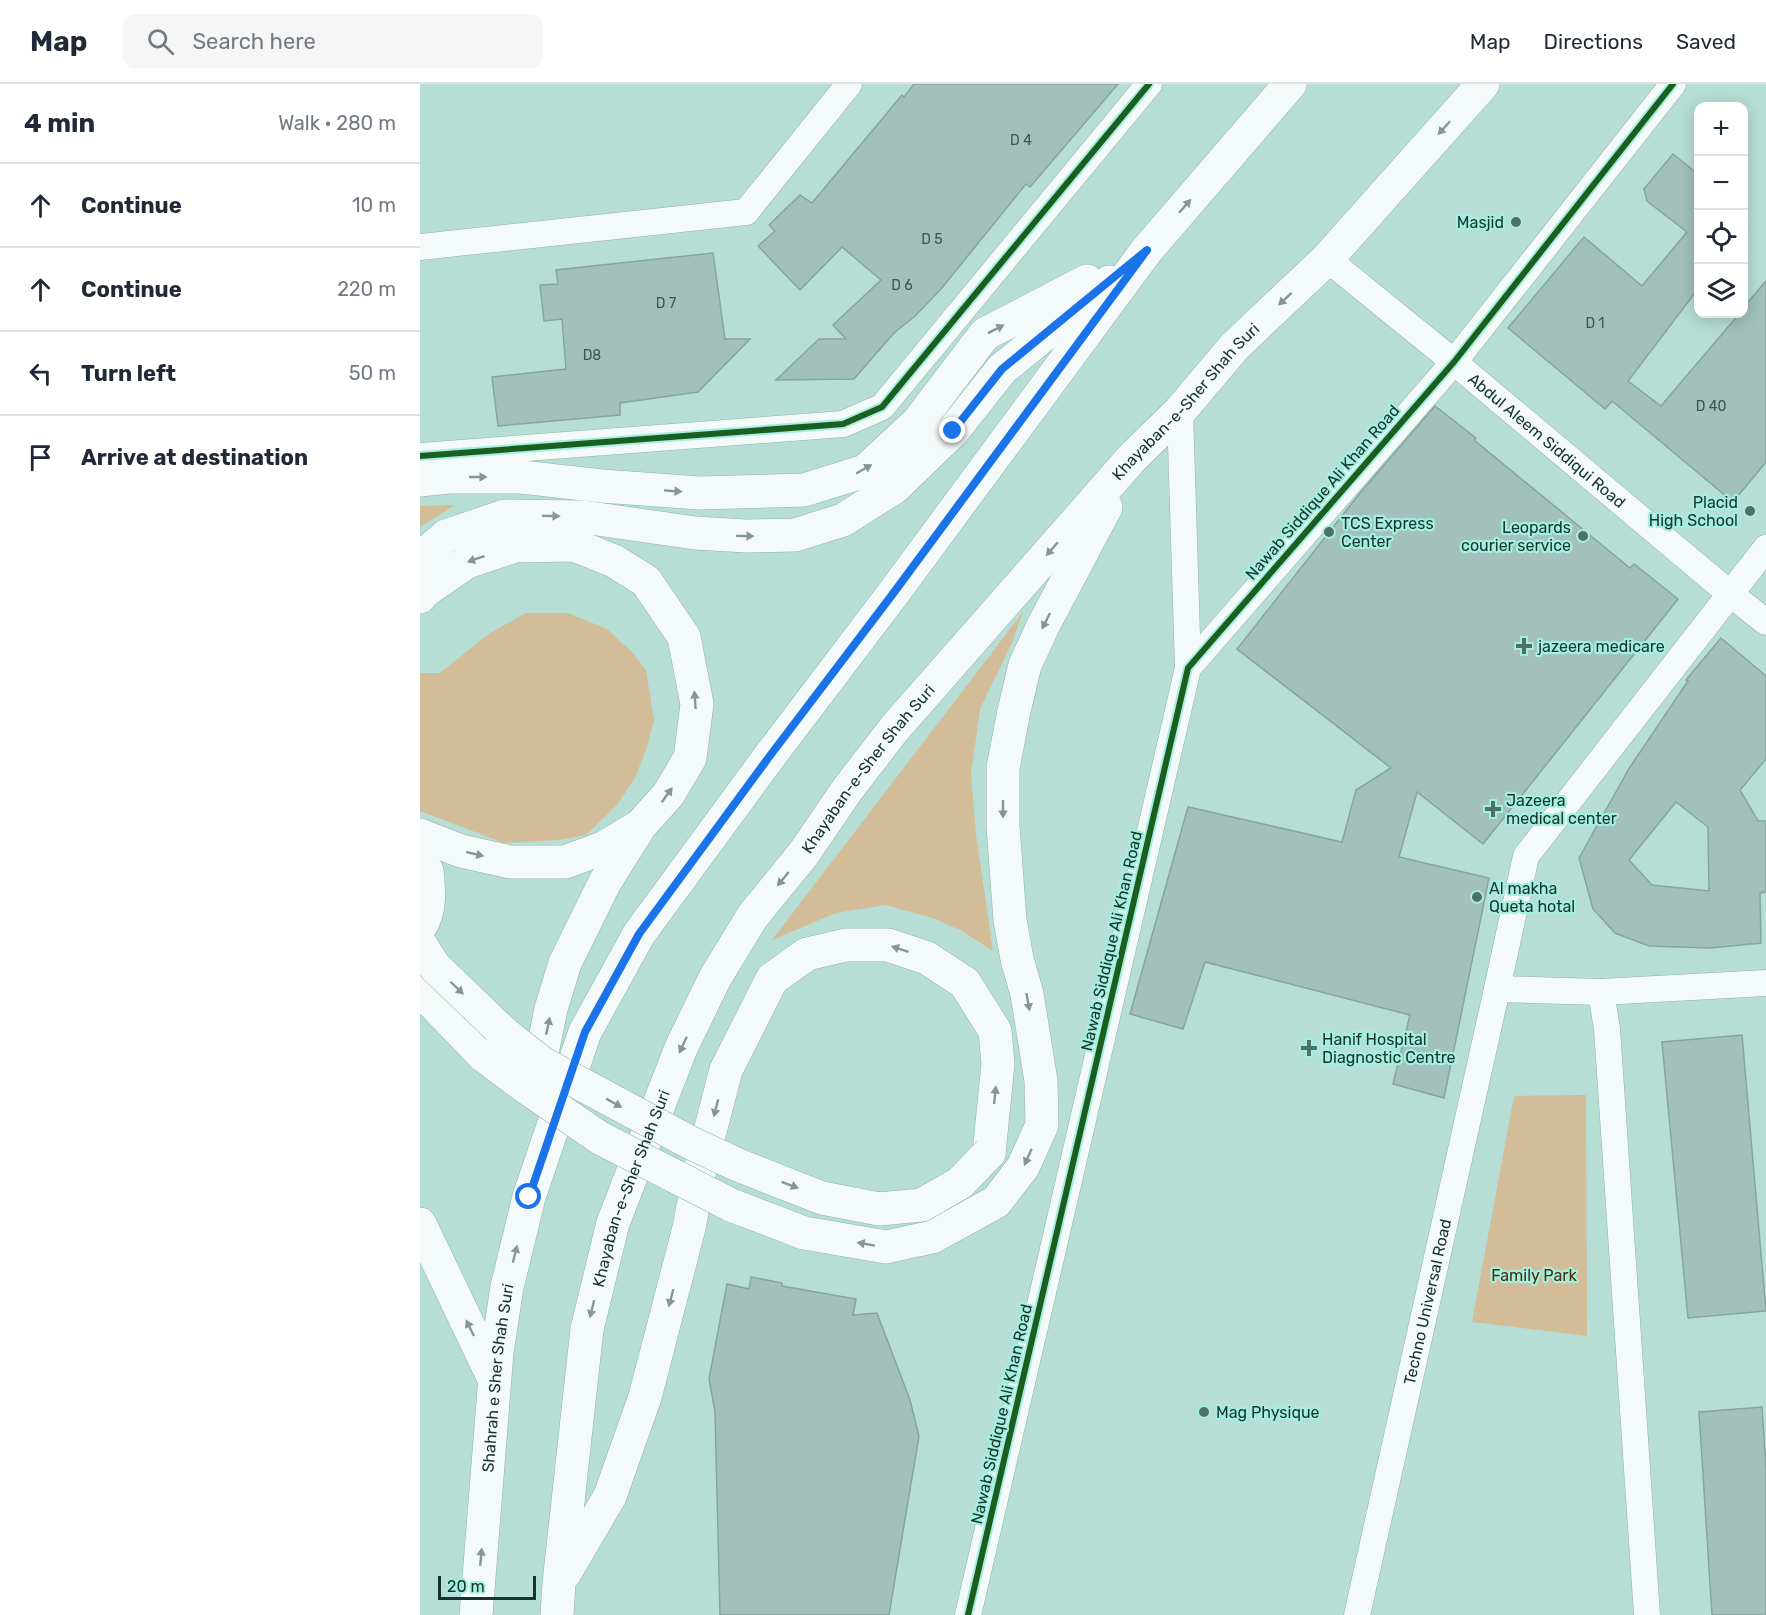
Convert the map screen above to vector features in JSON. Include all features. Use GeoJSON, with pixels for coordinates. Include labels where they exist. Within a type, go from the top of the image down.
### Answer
{"type":"FeatureCollection","features":[{"type":"Feature","properties":{"kind":"main road"},"geometry":{"type":"LineString","coordinates":[[545,1146],[585,1032],[639,934],[1147,250],[1290,84]]}},
{"type":"Feature","properties":{"kind":"main road","name":"Khayaban-e-Sher Shah Suri"},"geometry":{"type":"LineString","coordinates":[[557,1615],[586,1329],[613,1223],[681,1048],[715,978],[753,917],[804,853],[847,790],[894,729],[1132,458],[1180,411],[1235,346],[1327,259],[1483,84]]}},
{"type":"Feature","properties":{"kind":"main road"},"geometry":{"type":"LineString","coordinates":[[420,558],[446,536],[505,516],[583,517],[694,534],[746,536],[795,535],[843,520],[895,487],[953,431],[1002,369],[1147,250]]}},
{"type":"Feature","properties":{"kind":"main road"},"geometry":{"type":"LineString","coordinates":[[420,480],[449,477],[521,477],[699,493],[804,490],[865,471],[918,422],[985,334],[1147,250]]}},
{"type":"Feature","properties":{"kind":"main road"},"geometry":{"type":"LineString","coordinates":[[420,1007],[527,1088],[600,1137],[731,1205],[804,1233],[886,1247],[932,1237],[996,1202],[1023,1167],[1042,1125],[1041,1081],[1027,994],[1017,959],[1010,920],[1003,826],[1003,768],[1025,665],[1043,626],[1132,458]]}},
{"type":"Feature","properties":{"kind":"main road"},"geometry":{"type":"LineString","coordinates":[[420,597],[425,591],[467,562],[515,546],[574,545],[614,561],[645,581],[684,637],[691,667],[697,704],[690,758],[668,795],[640,826],[605,882],[565,963],[538,1072],[545,1146]]}},
{"type":"Feature","properties":{"kind":"main road"},"geometry":{"type":"LineString","coordinates":[[420,835],[461,851],[510,862],[565,862],[603,848],[640,826]]}},
{"type":"Feature","properties":{"kind":"main road"},"geometry":{"type":"LineString","coordinates":[[420,865],[427,871],[430,896],[424,921],[420,927]]}},
{"type":"Feature","properties":{"kind":"main road"},"geometry":{"type":"LineString","coordinates":[[420,944],[435,967],[505,1034],[543,1063],[691,1143],[738,1165],[822,1198],[879,1209],[922,1205],[960,1183],[989,1153],[998,1064],[995,1031],[966,983],[927,958],[888,945],[846,945],[807,954],[772,979],[726,1070],[699,1174],[689,1228],[645,1397],[622,1463],[610,1496],[559,1583]]}},
{"type":"Feature","properties":{"kind":"main road"},"geometry":{"type":"LineString","coordinates":[[420,990],[484,1056]]}},
{"type":"Feature","properties":{"kind":"main road","name":"Shahrah e Sher Shah Suri"},"geometry":{"type":"LineString","coordinates":[[476,1615],[497,1352],[507,1287],[529,1197],[545,1146]]}},
{"type":"Feature","properties":{"kind":"main road"},"geometry":{"type":"LineString","coordinates":[[420,1224],[495,1380]]}},
{"type":"Feature","properties":{"kind":"street"},"geometry":{"type":"LineString","coordinates":[[420,247],[746,212],[849,84]]}},
{"type":"Feature","properties":{"kind":"street"},"geometry":{"type":"LineString","coordinates":[[420,456],[843,424],[882,407],[1149,84]]}},
{"type":"Feature","properties":{"kind":"street","name":"Nawab Siddique Ali Khan Road"},"geometry":{"type":"LineString","coordinates":[[968,1615],[1188,668],[1454,362],[1673,84]]}},
{"type":"Feature","properties":{"kind":"street","name":"Abdul Aleem Siddiqui Road"},"geometry":{"type":"LineString","coordinates":[[1327,259],[1766,622]]}},
{"type":"Feature","properties":{"kind":"street"},"geometry":{"type":"LineString","coordinates":[[1180,411],[1188,668]]}},
{"type":"Feature","properties":{"kind":"street","name":"Techno Universal Road"},"geometry":{"type":"LineString","coordinates":[[1357,1615],[1526,856],[1766,548]]}},
{"type":"Feature","properties":{"kind":"street"},"geometry":{"type":"LineString","coordinates":[[1497,989],[1602,993],[1766,983]]}},
{"type":"Feature","properties":{"kind":"street"},"geometry":{"type":"LineString","coordinates":[[1602,993],[1607,1029],[1647,1615]]}},
{"type":"Feature","properties":{"kind":"green space"},"geometry":{"type":"Polygon","coordinates":[[[455,505],[420,527],[420,506],[455,505]]]}},
{"type":"Feature","properties":{"kind":"green space"},"geometry":{"type":"Polygon","coordinates":[[[1023,612],[1012,643],[980,709],[971,774],[976,834],[993,951],[962,931],[933,918],[885,905],[836,913],[772,940],[1023,612]]]}},
{"type":"Feature","properties":{"kind":"green space"},"geometry":{"type":"Polygon","coordinates":[[[526,613],[568,613],[607,629],[632,652],[646,670],[654,720],[635,778],[617,805],[586,835],[559,840],[504,843],[420,811],[420,673],[440,673],[490,633],[526,613]]]}},
{"type":"Feature","properties":{"kind":"green space","name":"Family Park"},"geometry":{"type":"Polygon","coordinates":[[[1586,1095],[1587,1336],[1472,1322],[1514,1096],[1586,1095]]]}},
{"type":"Feature","properties":{"kind":"building"},"geometry":{"type":"Polygon","coordinates":[[[914,84],[1118,84],[1030,187],[1026,184],[941,289],[915,316],[894,333],[854,379],[776,380],[819,339],[846,339],[833,325],[881,280],[842,247],[800,290],[758,246],[775,231],[769,225],[800,195],[812,203],[902,95],[904,97],[914,84]]]}},
{"type":"Feature","properties":{"kind":"building"},"geometry":{"type":"Polygon","coordinates":[[[1673,154],[1694,171],[1694,294],[1628,381],[1661,406],[1736,318],[1748,318],[1748,302],[1766,281],[1766,462],[1733,502],[1612,401],[1605,409],[1508,328],[1584,237],[1642,286],[1687,232],[1647,201],[1644,189],[1673,154]]]}},
{"type":"Feature","properties":{"kind":"building"},"geometry":{"type":"Polygon","coordinates":[[[713,253],[725,339],[750,339],[698,392],[620,403],[620,415],[498,426],[492,377],[566,369],[562,319],[544,321],[540,285],[558,284],[556,270],[713,253]]]}},
{"type":"Feature","properties":{"kind":"building"},"geometry":{"type":"Polygon","coordinates":[[[1435,406],[1630,568],[1634,564],[1678,599],[1483,844],[1417,792],[1399,857],[1489,878],[1444,1098],[1393,1084],[1410,1015],[1205,962],[1183,1029],[1130,1014],[1188,807],[1342,842],[1356,790],[1391,768],[1237,649],[1360,493],[1435,406]]]}},
{"type":"Feature","properties":{"kind":"building"},"geometry":{"type":"Polygon","coordinates":[[[1721,638],[1766,676],[1766,759],[1740,790],[1758,821],[1766,821],[1766,892],[1760,893],[1761,943],[1710,948],[1649,946],[1615,933],[1593,909],[1579,858],[1630,767],[1688,681],[1686,680],[1721,638]],[[1676,802],[1629,860],[1652,885],[1709,891],[1708,827],[1676,802]]]}},
{"type":"Feature","properties":{"kind":"building"},"geometry":{"type":"Polygon","coordinates":[[[1742,1035],[1766,1311],[1688,1318],[1662,1042],[1742,1035]]]}},
{"type":"Feature","properties":{"kind":"building"},"geometry":{"type":"Polygon","coordinates":[[[751,1277],[782,1283],[782,1286],[856,1299],[853,1315],[877,1313],[910,1400],[919,1436],[889,1615],[720,1615],[715,1411],[709,1379],[727,1284],[749,1289],[751,1277]]]}},
{"type":"Feature","properties":{"kind":"building"},"geometry":{"type":"Polygon","coordinates":[[[1762,1407],[1766,1468],[1766,1615],[1712,1615],[1699,1412],[1762,1407]]]}},
{"type":"Feature","properties":{"kind":"cycle path"},"geometry":{"type":"LineString","coordinates":[[420,456],[843,424],[882,407],[1149,84]]}},
{"type":"Feature","properties":{"kind":"cycle path"},"geometry":{"type":"LineString","coordinates":[[968,1615],[1188,668],[1454,362],[1673,84]]}},
{"type":"Feature","properties":{"kind":"place","name":"Masjid"},"geometry":{"type":"Point","coordinates":[1516,222]}},
{"type":"Feature","properties":{"kind":"place","name":"Placid High School"},"geometry":{"type":"Point","coordinates":[1750,511]}},
{"type":"Feature","properties":{"kind":"place","name":"TCS Express Center"},"geometry":{"type":"Point","coordinates":[1329,532]}},
{"type":"Feature","properties":{"kind":"place","name":"Leopards courier service"},"geometry":{"type":"Point","coordinates":[1583,536]}},
{"type":"Feature","properties":{"kind":"place","name":"jazeera medicare"},"geometry":{"type":"Point","coordinates":[1524,646]}},
{"type":"Feature","properties":{"kind":"place","name":"Jazeera medical center"},"geometry":{"type":"Point","coordinates":[1493,809]}},
{"type":"Feature","properties":{"kind":"place","name":"Al makha Queta hotal"},"geometry":{"type":"Point","coordinates":[1477,897]}},
{"type":"Feature","properties":{"kind":"place","name":"Hanif Hospital Diagnostic Centre"},"geometry":{"type":"Point","coordinates":[1309,1048]}},
{"type":"Feature","properties":{"kind":"place","name":"Mag Physique"},"geometry":{"type":"Point","coordinates":[1204,1412]}},
{"type":"Feature","properties":{"kind":"route"},"geometry":{"type":"LineString","coordinates":[[529,1197],[585,1032],[639,934],[1147,250],[1002,369],[953,431]]}}]}
